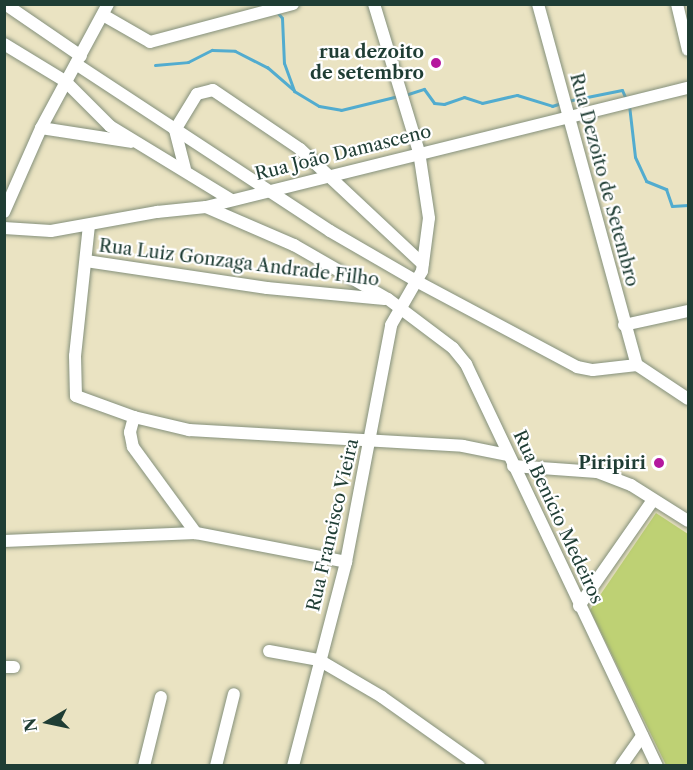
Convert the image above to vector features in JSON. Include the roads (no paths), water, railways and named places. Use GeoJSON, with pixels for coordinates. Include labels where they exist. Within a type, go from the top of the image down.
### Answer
{"type":"FeatureCollection","features":[{"type":"Feature","properties":{"kind":"street"},"geometry":{"type":"LineString","coordinates":[[5,4],[175,130],[270,189],[330,231],[418,282],[577,367],[593,370],[637,365],[688,399]]}},
{"type":"Feature","properties":{"kind":"street"},"geometry":{"type":"LineString","coordinates":[[4,212],[41,128],[106,10],[150,42],[293,4]]}},
{"type":"Feature","properties":{"kind":"street"},"geometry":{"type":"LineString","coordinates":[[374,4],[419,152],[429,202],[423,264],[418,282]]}},
{"type":"Feature","properties":{"kind":"street","name":"Rua Dezoito de Setembro"},"geometry":{"type":"LineString","coordinates":[[538,4],[624,325],[637,365]]}},
{"type":"Feature","properties":{"kind":"street"},"geometry":{"type":"LineString","coordinates":[[677,5],[688,50]]}},
{"type":"Feature","properties":{"kind":"street"},"geometry":{"type":"LineString","coordinates":[[4,44],[65,81],[110,126],[185,169],[231,200]]}},
{"type":"Feature","properties":{"kind":"street","name":"Rua João Damasceno"},"geometry":{"type":"LineString","coordinates":[[4,228],[36,233],[157,212],[206,207],[419,152],[688,88]]}},
{"type":"Feature","properties":{"kind":"street"},"geometry":{"type":"LineString","coordinates":[[185,169],[175,130],[197,94],[213,90],[300,149],[423,264]]}},
{"type":"Feature","properties":{"kind":"street"},"geometry":{"type":"LineString","coordinates":[[41,128],[138,143]]}},
{"type":"Feature","properties":{"kind":"street","name":"Rua Benício Medeiros"},"geometry":{"type":"LineString","coordinates":[[206,207],[294,245],[393,303],[453,348],[466,364],[579,606],[657,765]]}},
{"type":"Feature","properties":{"kind":"street"},"geometry":{"type":"LineString","coordinates":[[89,225],[75,356],[76,396],[83,396],[134,417],[189,430],[370,443],[464,446],[510,461],[597,472],[631,485],[688,521]]}},
{"type":"Feature","properties":{"kind":"street","name":"Rua Luiz Gonzaga Andrade Filho"},"geometry":{"type":"LineString","coordinates":[[86,261],[267,288],[393,303]]}},
{"type":"Feature","properties":{"kind":"street","name":"Rua Francisco Vieira"},"geometry":{"type":"LineString","coordinates":[[293,765],[346,562],[370,443],[393,303],[408,294],[418,282]]}},
{"type":"Feature","properties":{"kind":"street"},"geometry":{"type":"LineString","coordinates":[[624,325],[688,311]]}},
{"type":"Feature","properties":{"kind":"street"},"geometry":{"type":"LineString","coordinates":[[134,417],[130,432],[133,447],[196,533]]}},
{"type":"Feature","properties":{"kind":"street"},"geometry":{"type":"LineString","coordinates":[[579,606],[653,500]]}},
{"type":"Feature","properties":{"kind":"street"},"geometry":{"type":"LineString","coordinates":[[4,541],[196,533],[346,562]]}},
{"type":"Feature","properties":{"kind":"street"},"geometry":{"type":"LineString","coordinates":[[269,651],[319,660],[382,697],[479,765]]}},
{"type":"Feature","properties":{"kind":"street"},"geometry":{"type":"LineString","coordinates":[[216,765],[234,694]]}},
{"type":"Feature","properties":{"kind":"street"},"geometry":{"type":"LineString","coordinates":[[144,765],[161,697]]}},
{"type":"Feature","properties":{"kind":"street"},"geometry":{"type":"LineString","coordinates":[[621,765],[642,736]]}},
{"type":"Feature","properties":{"kind":"waterway"},"geometry":{"type":"LineString","coordinates":[[278,13],[282,18],[284,63],[294,91],[319,106],[341,110],[398,96]]}},
{"type":"Feature","properties":{"kind":"waterway"},"geometry":{"type":"LineString","coordinates":[[155,65],[188,62],[212,50],[235,51],[267,67],[293,90]]}},
{"type":"Feature","properties":{"kind":"waterway"},"geometry":{"type":"LineString","coordinates":[[405,95],[424,89],[434,103],[444,104],[464,97],[482,103],[517,95],[552,106],[561,103]]}},
{"type":"Feature","properties":{"kind":"waterway"},"geometry":{"type":"LineString","coordinates":[[567,101],[622,90],[626,99]]}},
{"type":"Feature","properties":{"kind":"waterway"},"geometry":{"type":"LineString","coordinates":[[629,105],[635,157],[646,181],[666,189],[672,206],[688,205]]}},
{"type":"Feature","properties":{"kind":"place","name":"rua dezoito de setembro"},"geometry":{"type":"Point","coordinates":[436,63]}},
{"type":"Feature","properties":{"kind":"place","name":"Piripiri"},"geometry":{"type":"Point","coordinates":[659,463]}}]}
